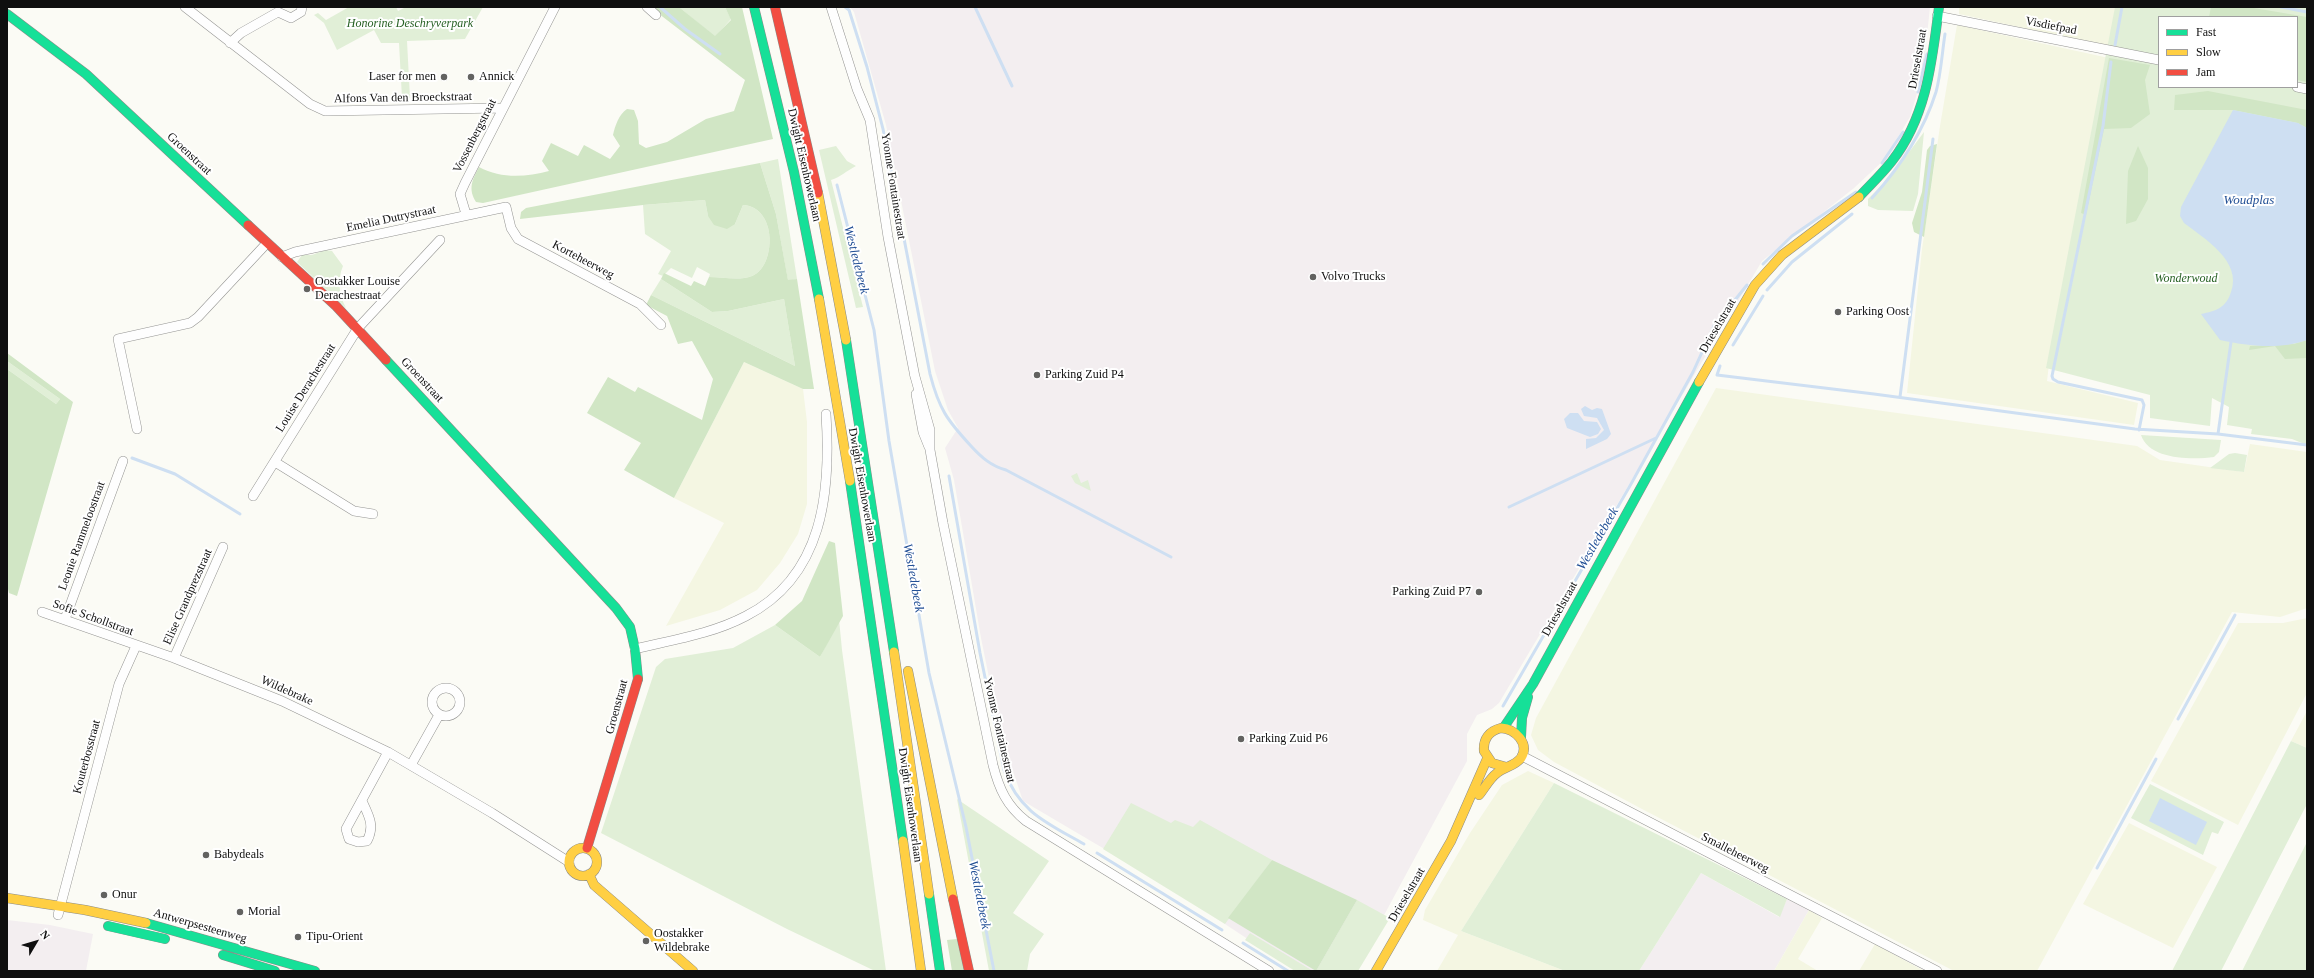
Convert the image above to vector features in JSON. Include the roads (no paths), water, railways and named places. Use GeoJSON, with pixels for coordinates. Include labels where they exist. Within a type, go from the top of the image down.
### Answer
{"type":"FeatureCollection","features":[{"type":"Feature","properties":{"kind":"main road","name":"Dwight Eisenhowerlaan"},"geometry":{"type":"LineString","coordinates":[[754,7],[806,227],[871,608],[920,971]]}},
{"type":"Feature","properties":{"kind":"main road","name":"Dwight Eisenhowerlaan"},"geometry":{"type":"LineString","coordinates":[[775,7],[817,185],[844,335],[884,580],[940,971]]}},
{"type":"Feature","properties":{"kind":"main road","name":"Drieselstraat"},"geometry":{"type":"LineString","coordinates":[[1469,809],[1487,759],[1483,749],[1485,739],[1493,730],[1504,727],[1533,684],[1678,419],[1755,285],[1782,255],[1858,198],[1892,161],[1904,143],[1924,96],[1930,76],[1938,12]]}},
{"type":"Feature","properties":{"kind":"main road","name":"Groenstraat"},"geometry":{"type":"LineString","coordinates":[[7,14],[86,74],[358,328],[616,608],[630,627],[635,649],[638,680],[587,848]]}},
{"type":"Feature","properties":{"kind":"main road"},"geometry":{"type":"LineString","coordinates":[[884,580],[907,666],[956,916],[969,971]]}},
{"type":"Feature","properties":{"kind":"main road","name":"Drieselstraat"},"geometry":{"type":"LineString","coordinates":[[1376,971],[1407,920],[1469,809],[1496,773],[1516,763],[1522,756],[1523,743],[1521,737],[1523,710],[1533,684]]}},
{"type":"Feature","properties":{"kind":"main road"},"geometry":{"type":"LineString","coordinates":[[1504,727],[1512,729],[1521,737]]}},
{"type":"Feature","properties":{"kind":"main road"},"geometry":{"type":"LineString","coordinates":[[1487,759],[1493,764],[1506,767]]}},
{"type":"Feature","properties":{"kind":"main road"},"geometry":{"type":"LineString","coordinates":[[587,848],[594,854],[597,863],[595,868],[589,874],[579,876],[575,873],[569,862],[570,854],[574,850],[587,848]]}},
{"type":"Feature","properties":{"kind":"main road"},"geometry":{"type":"LineString","coordinates":[[589,874],[594,885],[693,971]]}},
{"type":"Feature","properties":{"kind":"main road","name":"Antwerpsesteenweg"},"geometry":{"type":"LineString","coordinates":[[7,898],[60,905],[143,923],[314,971]]}},
{"type":"Feature","properties":{"kind":"main road"},"geometry":{"type":"LineString","coordinates":[[7,908],[72,918]]}},
{"type":"Feature","properties":{"kind":"main road","name":"Antwerpsesteenweg"},"geometry":{"type":"LineString","coordinates":[[102,924],[187,945]]}},
{"type":"Feature","properties":{"kind":"main road","name":"Antwerpsesteenweg"},"geometry":{"type":"LineString","coordinates":[[213,952],[274,971]]}},
{"type":"Feature","properties":{"kind":"street","name":"Alfons Van den Broeckstraat"},"geometry":{"type":"LineString","coordinates":[[186,7],[230,43],[310,104],[325,111],[502,108]]}},
{"type":"Feature","properties":{"kind":"street"},"geometry":{"type":"LineString","coordinates":[[230,43],[241,33],[278,10],[291,18],[301,12],[302,7]]}},
{"type":"Feature","properties":{"kind":"street","name":"Vossenbergstraat"},"geometry":{"type":"LineString","coordinates":[[466,214],[460,194],[502,108],[555,7]]}},
{"type":"Feature","properties":{"kind":"street"},"geometry":{"type":"LineString","coordinates":[[647,7],[656,15]]}},
{"type":"Feature","properties":{"kind":"street","name":"Yvonne Fontainestraat"},"geometry":{"type":"LineString","coordinates":[[831,7],[857,89],[870,120],[888,237],[914,373],[930,430],[930,450],[993,765],[999,788],[1015,812],[1026,821],[1269,971]]}},
{"type":"Feature","properties":{"kind":"street","name":"Visdiefpad"},"geometry":{"type":"LineString","coordinates":[[1938,12],[2158,60]]}},
{"type":"Feature","properties":{"kind":"street","name":"Emelia Dutrystraat"},"geometry":{"type":"LineString","coordinates":[[282,257],[294,252],[466,214],[506,207]]}},
{"type":"Feature","properties":{"kind":"street","name":"Korteheerweg"},"geometry":{"type":"LineString","coordinates":[[506,207],[511,228],[518,239],[640,304],[661,325]]}},
{"type":"Feature","properties":{"kind":"street"},"geometry":{"type":"LineString","coordinates":[[358,328],[440,240]]}},
{"type":"Feature","properties":{"kind":"street"},"geometry":{"type":"LineString","coordinates":[[137,428],[118,339],[190,323],[198,317],[267,243]]}},
{"type":"Feature","properties":{"kind":"street","name":"Louise Derachestraat"},"geometry":{"type":"LineString","coordinates":[[253,496],[358,328]]}},
{"type":"Feature","properties":{"kind":"street"},"geometry":{"type":"LineString","coordinates":[[635,649],[710,631],[746,616],[768,602],[786,585],[807,554],[821,514],[828,458],[826,414]]}},
{"type":"Feature","properties":{"kind":"street","name":"Leonie Rammeloostraat"},"geometry":{"type":"LineString","coordinates":[[65,619],[123,461]]}},
{"type":"Feature","properties":{"kind":"street"},"geometry":{"type":"LineString","coordinates":[[275,462],[354,511],[373,514]]}},
{"type":"Feature","properties":{"kind":"street","name":"Elise Grandprezstraat"},"geometry":{"type":"LineString","coordinates":[[174,658],[223,546]]}},
{"type":"Feature","properties":{"kind":"street","name":"Sofie Schollstraat"},"geometry":{"type":"LineString","coordinates":[[42,612],[65,619],[136,646]]}},
{"type":"Feature","properties":{"kind":"street"},"geometry":{"type":"LineString","coordinates":[[136,646],[174,658]]}},
{"type":"Feature","properties":{"kind":"street","name":"Kouterbosstraat"},"geometry":{"type":"LineString","coordinates":[[58,915],[119,684],[136,646]]}},
{"type":"Feature","properties":{"kind":"street","name":"Wildebrake"},"geometry":{"type":"LineString","coordinates":[[174,658],[282,701],[388,752],[569,862]]}},
{"type":"Feature","properties":{"kind":"street"},"geometry":{"type":"LineString","coordinates":[[411,765],[439,714]]}},
{"type":"Feature","properties":{"kind":"street"},"geometry":{"type":"LineString","coordinates":[[362,801],[388,752]]}},
{"type":"Feature","properties":{"kind":"street","name":"Smalleheerweg"},"geometry":{"type":"LineString","coordinates":[[1522,756],[1937,971]]}},
{"type":"Feature","properties":{"kind":"water","name":"Woudplas"},"geometry":{"type":"Polygon","coordinates":[[[2233,110],[2298,123],[2307,128],[2307,340],[2286,345],[2264,346],[2220,340],[2201,314],[2216,310],[2226,302],[2231,292],[2233,281],[2231,270],[2220,252],[2184,223],[2180,216],[2181,207],[2233,110]]]}},
{"type":"Feature","properties":{"kind":"water"},"geometry":{"type":"Polygon","coordinates":[[[1585,406],[1592,410],[1597,408],[1602,409],[1611,434],[1607,439],[1586,449],[1586,439],[1596,438],[1604,430],[1597,418],[1584,416],[1581,409],[1585,406]]]}},
{"type":"Feature","properties":{"kind":"water"},"geometry":{"type":"Polygon","coordinates":[[[1570,413],[1578,413],[1584,421],[1597,422],[1601,429],[1598,434],[1590,437],[1567,428],[1564,419],[1570,413]]]}},
{"type":"Feature","properties":{"kind":"water"},"geometry":{"type":"Polygon","coordinates":[[[2160,798],[2207,822],[2196,845],[2149,821],[2160,798]]]}},
{"type":"Feature","properties":{"kind":"waterway"},"geometry":{"type":"LineString","coordinates":[[660,7],[685,29],[720,54]]}},
{"type":"Feature","properties":{"kind":"waterway","name":"Westledebeek"},"geometry":{"type":"LineString","coordinates":[[845,7],[849,10],[867,67],[883,129],[930,374],[933,386],[945,413],[956,429],[971,446],[991,464],[1006,470],[1171,557]]}},
{"type":"Feature","properties":{"kind":"waterway"},"geometry":{"type":"LineString","coordinates":[[975,7],[1012,86]]}},
{"type":"Feature","properties":{"kind":"waterway"},"geometry":{"type":"LineString","coordinates":[[2115,45],[2122,7]]}},
{"type":"Feature","properties":{"kind":"waterway"},"geometry":{"type":"LineString","coordinates":[[2281,7],[2307,12]]}},
{"type":"Feature","properties":{"kind":"waterway"},"geometry":{"type":"LineString","coordinates":[[1872,198],[1902,161],[1925,121],[1938,85],[1945,34]]}},
{"type":"Feature","properties":{"kind":"waterway"},"geometry":{"type":"LineString","coordinates":[[1918,92],[1927,54]]}},
{"type":"Feature","properties":{"kind":"waterway"},"geometry":{"type":"LineString","coordinates":[[2111,62],[2103,126],[2052,376],[2053,379],[2058,382],[2142,400],[2144,405],[2139,430]]}},
{"type":"Feature","properties":{"kind":"waterway"},"geometry":{"type":"LineString","coordinates":[[1882,163],[1903,132]]}},
{"type":"Feature","properties":{"kind":"waterway"},"geometry":{"type":"LineString","coordinates":[[1900,397],[1933,139]]}},
{"type":"Feature","properties":{"kind":"waterway","name":"Westledebeek"},"geometry":{"type":"LineString","coordinates":[[837,185],[874,330],[889,441],[929,673],[966,827],[994,971]]}},
{"type":"Feature","properties":{"kind":"waterway"},"geometry":{"type":"LineString","coordinates":[[1763,264],[1792,236],[1856,192]]}},
{"type":"Feature","properties":{"kind":"waterway"},"geometry":{"type":"LineString","coordinates":[[1767,290],[1792,262],[1852,214]]}},
{"type":"Feature","properties":{"kind":"waterway","name":"Westledebeek"},"geometry":{"type":"LineString","coordinates":[[1503,706],[1631,484],[1693,372],[1714,326],[1747,285]]}},
{"type":"Feature","properties":{"kind":"waterway"},"geometry":{"type":"LineString","coordinates":[[1733,345],[1763,296]]}},
{"type":"Feature","properties":{"kind":"waterway"},"geometry":{"type":"LineString","coordinates":[[2218,434],[2231,342]]}},
{"type":"Feature","properties":{"kind":"waterway"},"geometry":{"type":"LineString","coordinates":[[1720,366],[1717,375],[1874,394],[2135,429],[2218,434],[2307,445]]}},
{"type":"Feature","properties":{"kind":"waterway"},"geometry":{"type":"LineString","coordinates":[[1509,507],[1656,438]]}},
{"type":"Feature","properties":{"kind":"waterway"},"geometry":{"type":"LineString","coordinates":[[132,458],[175,474],[240,514]]}},
{"type":"Feature","properties":{"kind":"waterway"},"geometry":{"type":"LineString","coordinates":[[949,476],[980,653],[1004,770],[1010,784],[1026,806],[1046,822],[1084,844]]}},
{"type":"Feature","properties":{"kind":"waterway"},"geometry":{"type":"LineString","coordinates":[[2178,719],[2235,615]]}},
{"type":"Feature","properties":{"kind":"waterway"},"geometry":{"type":"LineString","coordinates":[[2097,868],[2156,759]]}},
{"type":"Feature","properties":{"kind":"waterway"},"geometry":{"type":"LineString","coordinates":[[1097,853],[1222,930]]}},
{"type":"Feature","properties":{"kind":"waterway"},"geometry":{"type":"LineString","coordinates":[[1243,943],[1288,971]]}},
{"type":"Feature","properties":{"kind":"place","name":"Laser for men"},"geometry":{"type":"Point","coordinates":[444,77]}},
{"type":"Feature","properties":{"kind":"place","name":"Annick"},"geometry":{"type":"Point","coordinates":[471,77]}},
{"type":"Feature","properties":{"kind":"place","name":"Volvo Trucks"},"geometry":{"type":"Point","coordinates":[1313,277]}},
{"type":"Feature","properties":{"kind":"place","name":"Oostakker Louise Derachestraat"},"geometry":{"type":"Point","coordinates":[307,289]}},
{"type":"Feature","properties":{"kind":"place","name":"Parking Oost"},"geometry":{"type":"Point","coordinates":[1838,312]}},
{"type":"Feature","properties":{"kind":"place","name":"Parking Zuid P4"},"geometry":{"type":"Point","coordinates":[1037,375]}},
{"type":"Feature","properties":{"kind":"place","name":"Parking Zuid P7"},"geometry":{"type":"Point","coordinates":[1479,592]}},
{"type":"Feature","properties":{"kind":"place","name":"Parking Zuid P6"},"geometry":{"type":"Point","coordinates":[1241,739]}},
{"type":"Feature","properties":{"kind":"place","name":"Babydeals"},"geometry":{"type":"Point","coordinates":[206,855]}},
{"type":"Feature","properties":{"kind":"place","name":"Onur"},"geometry":{"type":"Point","coordinates":[104,895]}},
{"type":"Feature","properties":{"kind":"place","name":"Morial"},"geometry":{"type":"Point","coordinates":[240,912]}},
{"type":"Feature","properties":{"kind":"place","name":"Tipu-Orient"},"geometry":{"type":"Point","coordinates":[298,937]}},
{"type":"Feature","properties":{"kind":"place","name":"Oostakker Wildebrake"},"geometry":{"type":"Point","coordinates":[646,941]}},
{"type":"Feature","properties":{"kind":"park label","name":"Honorine Deschryverpark"},"geometry":{"type":"Point","coordinates":[410,24]}},
{"type":"Feature","properties":{"kind":"park label","name":"Wonderwoud"},"geometry":{"type":"Point","coordinates":[2186,279]}}]}
